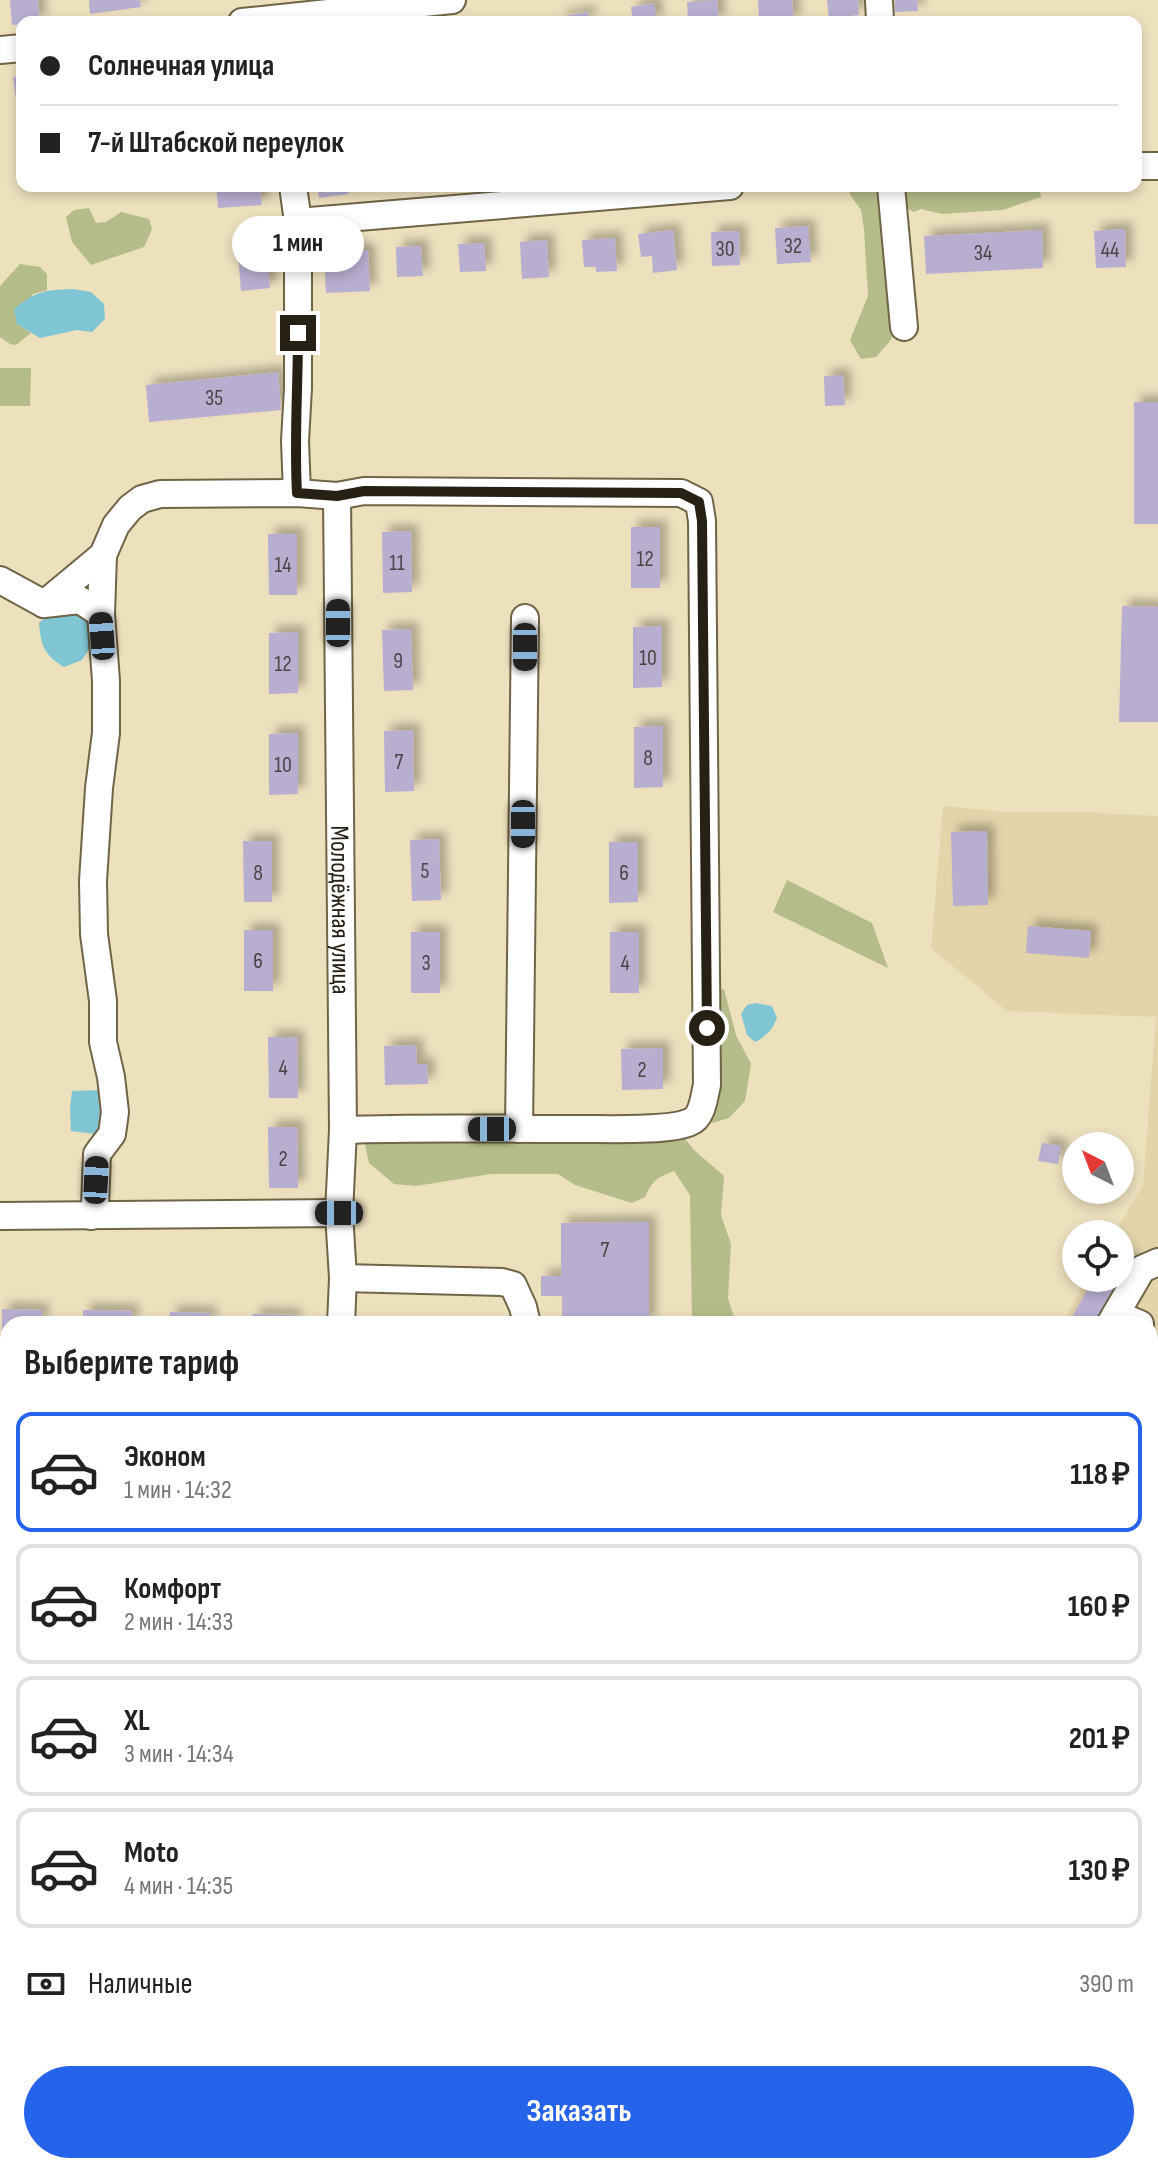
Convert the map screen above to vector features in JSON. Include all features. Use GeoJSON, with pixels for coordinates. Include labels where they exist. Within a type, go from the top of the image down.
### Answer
{"type":"FeatureCollection","features":[{"type":"Feature","properties":{"kind":"street"},"geometry":{"type":"LineString","coordinates":[[274,13],[452,0]]}},
{"type":"Feature","properties":{"kind":"street"},"geometry":{"type":"LineString","coordinates":[[294,192],[298,222],[297,493]]}},
{"type":"Feature","properties":{"kind":"street"},"geometry":{"type":"LineString","coordinates":[[298,222],[658,192]]}},
{"type":"Feature","properties":{"kind":"street"},"geometry":{"type":"LineString","coordinates":[[892,192],[904,327]]}},
{"type":"Feature","properties":{"kind":"street"},"geometry":{"type":"LineString","coordinates":[[91,1216],[95,1207],[97,1154],[112,1134],[115,1112],[103,1042],[103,1001],[94,934],[93,881],[106,733],[101,614],[103,555],[116,525],[130,508],[142,499],[160,494],[297,493],[337,496],[364,491],[681,493],[699,502],[702,521],[707,1085],[696,1119],[688,1124],[668,1127],[343,1130]]}},
{"type":"Feature","properties":{"kind":"street","name":"Молодёжная улица"},"geometry":{"type":"LineString","coordinates":[[337,496],[343,1130],[339,1213],[343,1278],[341,1316]]}},
{"type":"Feature","properties":{"kind":"street"},"geometry":{"type":"LineString","coordinates":[[44,604],[103,555]]}},
{"type":"Feature","properties":{"kind":"street"},"geometry":{"type":"LineString","coordinates":[[0,580],[44,604],[80,600],[101,614]]}},
{"type":"Feature","properties":{"kind":"street"},"geometry":{"type":"LineString","coordinates":[[519,1129],[525,618]]}},
{"type":"Feature","properties":{"kind":"street"},"geometry":{"type":"LineString","coordinates":[[0,1216],[339,1213]]}},
{"type":"Feature","properties":{"kind":"street"},"geometry":{"type":"LineString","coordinates":[[1124,1316],[1142,1269],[1158,1262]]}},
{"type":"Feature","properties":{"kind":"street"},"geometry":{"type":"LineString","coordinates":[[343,1278],[502,1282],[513,1285],[525,1316]]}},
{"type":"Feature","properties":{"kind":"shaded area"},"geometry":{"type":"Polygon","coordinates":[[[943,806],[1006,812],[1158,816],[1158,1316],[1066,1316],[1080,1292],[1134,1292],[1134,1220],[1122,1220],[1143,1185],[1156,1017],[1007,1011],[931,948],[943,806]]]}},
{"type":"Feature","properties":{"kind":"green space"},"geometry":{"type":"Polygon","coordinates":[[[887,192],[899,322],[890,341],[876,357],[861,359],[850,340],[868,296],[864,229],[861,210],[849,193],[887,192]]]}},
{"type":"Feature","properties":{"kind":"green space"},"geometry":{"type":"Polygon","coordinates":[[[907,192],[1040,192],[1041,197],[1003,210],[942,214],[921,209],[914,212],[908,209],[907,192]]]}},
{"type":"Feature","properties":{"kind":"green space"},"geometry":{"type":"Polygon","coordinates":[[[89,208],[96,223],[106,222],[121,212],[149,219],[152,229],[144,247],[91,265],[72,242],[66,217],[74,210],[89,208]]]}},
{"type":"Feature","properties":{"kind":"green space"},"geometry":{"type":"Polygon","coordinates":[[[20,264],[40,267],[47,274],[47,290],[33,294],[17,324],[31,333],[16,345],[0,337],[0,286],[20,264]]]}},
{"type":"Feature","properties":{"kind":"green space"},"geometry":{"type":"Polygon","coordinates":[[[0,368],[31,368],[30,406],[0,406],[0,368]]]}},
{"type":"Feature","properties":{"kind":"green space"},"geometry":{"type":"Polygon","coordinates":[[[787,880],[872,923],[888,968],[773,912],[787,880]]]}},
{"type":"Feature","properties":{"kind":"green space"},"geometry":{"type":"Polygon","coordinates":[[[724,989],[736,1035],[751,1064],[745,1101],[729,1118],[712,1123],[717,990],[724,989]]]}},
{"type":"Feature","properties":{"kind":"green space"},"geometry":{"type":"Polygon","coordinates":[[[678,1130],[694,1150],[724,1176],[721,1215],[731,1244],[728,1298],[734,1316],[692,1316],[690,1195],[674,1171],[656,1180],[645,1197],[632,1203],[575,1185],[558,1174],[491,1174],[416,1186],[394,1184],[369,1163],[363,1136],[678,1130]]]}},
{"type":"Feature","properties":{"kind":"water"},"geometry":{"type":"Polygon","coordinates":[[[73,289],[91,292],[104,304],[105,319],[92,332],[77,330],[40,338],[17,324],[14,309],[29,298],[47,291],[73,289]]]}},
{"type":"Feature","properties":{"kind":"water"},"geometry":{"type":"Polygon","coordinates":[[[78,610],[89,626],[94,641],[82,660],[64,667],[45,649],[39,623],[47,615],[78,610]]]}},
{"type":"Feature","properties":{"kind":"water"},"geometry":{"type":"Polygon","coordinates":[[[747,1005],[772,1006],[777,1018],[769,1032],[755,1042],[747,1035],[741,1014],[747,1005]]]}},
{"type":"Feature","properties":{"kind":"water"},"geometry":{"type":"Polygon","coordinates":[[[104,1090],[103,1127],[94,1134],[71,1131],[72,1091],[104,1090]]]}},
{"type":"Feature","properties":{"kind":"building"},"geometry":{"type":"Polygon","coordinates":[[[10,0],[38,0],[39,16],[16,16],[16,25],[12,25],[10,0]]]}},
{"type":"Feature","properties":{"kind":"building"},"geometry":{"type":"Polygon","coordinates":[[[89,0],[140,0],[141,7],[90,14],[89,0]]]}},
{"type":"Feature","properties":{"kind":"building"},"geometry":{"type":"Polygon","coordinates":[[[717,0],[718,16],[688,16],[687,2],[717,0]]]}},
{"type":"Feature","properties":{"kind":"building"},"geometry":{"type":"Polygon","coordinates":[[[758,0],[792,0],[793,16],[759,16],[758,0]]]}},
{"type":"Feature","properties":{"kind":"building"},"geometry":{"type":"Polygon","coordinates":[[[827,0],[858,0],[859,15],[829,16],[827,0]]]}},
{"type":"Feature","properties":{"kind":"building"},"geometry":{"type":"Polygon","coordinates":[[[895,0],[917,0],[918,11],[895,12],[895,0]]]}},
{"type":"Feature","properties":{"kind":"building"},"geometry":{"type":"Polygon","coordinates":[[[654,3],[656,16],[632,16],[631,7],[654,3]]]}},
{"type":"Feature","properties":{"kind":"building"},"geometry":{"type":"Polygon","coordinates":[[[588,12],[589,16],[564,16],[588,12]]]}},
{"type":"Feature","properties":{"kind":"building"},"geometry":{"type":"Polygon","coordinates":[[[217,192],[261,192],[262,205],[218,208],[217,192]]]}},
{"type":"Feature","properties":{"kind":"building"},"geometry":{"type":"Polygon","coordinates":[[[318,192],[349,194],[319,198],[318,192]]]}},
{"type":"Feature","properties":{"kind":"building"},"geometry":{"type":"Polygon","coordinates":[[[808,226],[811,262],[777,264],[775,228],[808,226]]]}},
{"type":"Feature","properties":{"kind":"building"},"geometry":{"type":"Polygon","coordinates":[[[1125,229],[1126,267],[1096,268],[1094,231],[1125,229]]]}},
{"type":"Feature","properties":{"kind":"building"},"geometry":{"type":"Polygon","coordinates":[[[673,230],[677,270],[653,273],[652,256],[641,257],[638,234],[673,230]]]}},
{"type":"Feature","properties":{"kind":"building"},"geometry":{"type":"Polygon","coordinates":[[[1042,230],[1043,268],[926,274],[924,236],[1042,230]]]}},
{"type":"Feature","properties":{"kind":"building"},"geometry":{"type":"Polygon","coordinates":[[[739,231],[740,265],[712,266],[711,232],[739,231]]]}},
{"type":"Feature","properties":{"kind":"building"},"geometry":{"type":"Polygon","coordinates":[[[615,238],[617,271],[596,272],[596,267],[584,267],[582,240],[615,238]]]}},
{"type":"Feature","properties":{"kind":"building"},"geometry":{"type":"Polygon","coordinates":[[[547,240],[549,277],[522,279],[520,242],[547,240]]]}},
{"type":"Feature","properties":{"kind":"building"},"geometry":{"type":"Polygon","coordinates":[[[484,243],[486,271],[460,272],[458,244],[484,243]]]}},
{"type":"Feature","properties":{"kind":"building"},"geometry":{"type":"Polygon","coordinates":[[[421,246],[423,276],[397,277],[396,247],[421,246]]]}},
{"type":"Feature","properties":{"kind":"building"},"geometry":{"type":"Polygon","coordinates":[[[368,250],[370,291],[326,293],[324,252],[368,250]]]}},
{"type":"Feature","properties":{"kind":"building"},"geometry":{"type":"Polygon","coordinates":[[[267,251],[270,288],[241,291],[238,254],[267,251]]]}},
{"type":"Feature","properties":{"kind":"building"},"geometry":{"type":"Polygon","coordinates":[[[278,372],[281,410],[149,422],[146,385],[278,372]]]}},
{"type":"Feature","properties":{"kind":"building"},"geometry":{"type":"Polygon","coordinates":[[[843,375],[845,405],[825,406],[824,376],[843,375]]]}},
{"type":"Feature","properties":{"kind":"building"},"geometry":{"type":"Polygon","coordinates":[[[1134,402],[1158,402],[1158,524],[1134,524],[1134,402]]]}},
{"type":"Feature","properties":{"kind":"building"},"geometry":{"type":"Polygon","coordinates":[[[631,527],[660,527],[660,588],[631,588],[631,527]]]}},
{"type":"Feature","properties":{"kind":"building"},"geometry":{"type":"Polygon","coordinates":[[[411,531],[412,592],[383,593],[382,532],[411,531]]]}},
{"type":"Feature","properties":{"kind":"building"},"geometry":{"type":"Polygon","coordinates":[[[268,534],[297,534],[297,595],[269,595],[268,534]]]}},
{"type":"Feature","properties":{"kind":"building"},"geometry":{"type":"Polygon","coordinates":[[[1122,606],[1158,607],[1158,722],[1119,722],[1122,606]]]}},
{"type":"Feature","properties":{"kind":"building"},"geometry":{"type":"Polygon","coordinates":[[[662,626],[662,687],[633,688],[633,627],[662,626]]]}},
{"type":"Feature","properties":{"kind":"building"},"geometry":{"type":"Polygon","coordinates":[[[411,629],[413,690],[384,691],[382,630],[411,629]]]}},
{"type":"Feature","properties":{"kind":"building"},"geometry":{"type":"Polygon","coordinates":[[[298,632],[298,693],[269,694],[269,633],[298,632]]]}},
{"type":"Feature","properties":{"kind":"building"},"geometry":{"type":"Polygon","coordinates":[[[663,726],[663,787],[634,788],[634,727],[663,726]]]}},
{"type":"Feature","properties":{"kind":"building"},"geometry":{"type":"Polygon","coordinates":[[[413,730],[414,791],[385,792],[384,731],[413,730]]]}},
{"type":"Feature","properties":{"kind":"building"},"geometry":{"type":"Polygon","coordinates":[[[298,733],[298,794],[269,795],[269,734],[298,733]]]}},
{"type":"Feature","properties":{"kind":"building"},"geometry":{"type":"Polygon","coordinates":[[[987,831],[988,905],[953,906],[951,832],[987,831]]]}},
{"type":"Feature","properties":{"kind":"building"},"geometry":{"type":"Polygon","coordinates":[[[439,839],[441,900],[412,901],[410,840],[439,839]]]}},
{"type":"Feature","properties":{"kind":"building"},"geometry":{"type":"Polygon","coordinates":[[[243,841],[272,841],[272,902],[244,902],[243,841]]]}},
{"type":"Feature","properties":{"kind":"building"},"geometry":{"type":"Polygon","coordinates":[[[609,842],[638,842],[638,902],[609,903],[609,842]]]}},
{"type":"Feature","properties":{"kind":"building"},"geometry":{"type":"Polygon","coordinates":[[[1028,926],[1091,931],[1089,958],[1026,953],[1028,926]]]}},
{"type":"Feature","properties":{"kind":"building"},"geometry":{"type":"Polygon","coordinates":[[[244,930],[273,930],[273,991],[244,991],[244,930]]]}},
{"type":"Feature","properties":{"kind":"building"},"geometry":{"type":"Polygon","coordinates":[[[411,932],[440,932],[440,993],[411,993],[411,932]]]}},
{"type":"Feature","properties":{"kind":"building"},"geometry":{"type":"Polygon","coordinates":[[[610,932],[639,932],[639,993],[610,993],[610,932]]]}},
{"type":"Feature","properties":{"kind":"building"},"geometry":{"type":"Polygon","coordinates":[[[268,1037],[297,1037],[298,1098],[269,1098],[268,1037]]]}},
{"type":"Feature","properties":{"kind":"building"},"geometry":{"type":"Polygon","coordinates":[[[416,1045],[417,1064],[427,1064],[428,1084],[385,1085],[384,1046],[416,1045]]]}},
{"type":"Feature","properties":{"kind":"building"},"geometry":{"type":"Polygon","coordinates":[[[663,1048],[663,1089],[622,1090],[621,1049],[663,1048]]]}},
{"type":"Feature","properties":{"kind":"building"},"geometry":{"type":"Polygon","coordinates":[[[268,1127],[297,1127],[298,1188],[269,1188],[268,1127]]]}},
{"type":"Feature","properties":{"kind":"building"},"geometry":{"type":"Polygon","coordinates":[[[1042,1143],[1061,1146],[1058,1164],[1038,1161],[1042,1143]]]}},
{"type":"Feature","properties":{"kind":"building"},"geometry":{"type":"Polygon","coordinates":[[[649,1222],[649,1316],[562,1316],[562,1296],[541,1296],[541,1276],[561,1276],[561,1223],[649,1222]]]}},
{"type":"Feature","properties":{"kind":"building"},"geometry":{"type":"Polygon","coordinates":[[[1086,1292],[1115,1292],[1101,1316],[1073,1316],[1086,1292]]]}},
{"type":"Feature","properties":{"kind":"building"},"geometry":{"type":"Polygon","coordinates":[[[2,1309],[42,1310],[42,1316],[2,1316],[2,1309]]]}},
{"type":"Feature","properties":{"kind":"building"},"geometry":{"type":"Polygon","coordinates":[[[83,1310],[132,1311],[132,1316],[83,1316],[83,1310]]]}},
{"type":"Feature","properties":{"kind":"building"},"geometry":{"type":"Polygon","coordinates":[[[170,1312],[210,1313],[210,1316],[170,1316],[170,1312]]]}},
{"type":"Feature","properties":{"kind":"building"},"geometry":{"type":"Polygon","coordinates":[[[253,1314],[294,1315],[294,1316],[253,1314]]]}},
{"type":"Feature","properties":{"kind":"route"},"geometry":{"type":"LineString","coordinates":[[298,333],[297,493],[337,496],[364,491],[681,493],[699,502],[702,521],[707,1028]]}}]}
